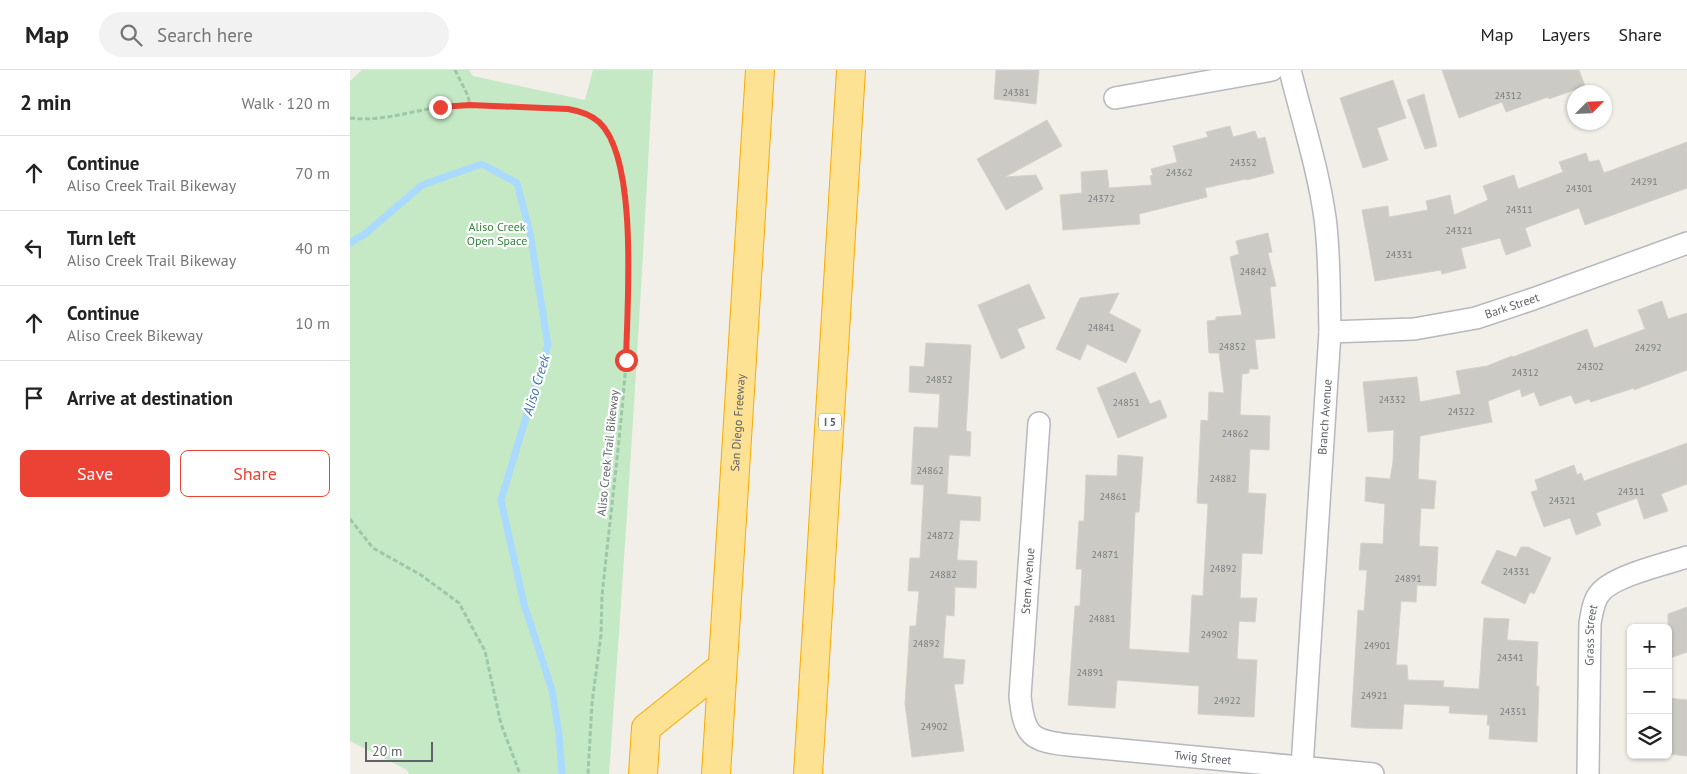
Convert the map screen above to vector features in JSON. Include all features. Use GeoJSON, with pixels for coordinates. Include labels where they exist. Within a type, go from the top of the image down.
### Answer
{"type":"FeatureCollection","features":[{"type":"Feature","properties":{"kind":"highway","name":"San Diego Freeway"},"geometry":{"type":"LineString","coordinates":[[716,774],[760,70]]}},
{"type":"Feature","properties":{"kind":"highway","name":"I 5"},"geometry":{"type":"LineString","coordinates":[[808,774],[851,70]]}},
{"type":"Feature","properties":{"kind":"highway"},"geometry":{"type":"LineString","coordinates":[[643,774],[646,728],[722,666]]}},
{"type":"Feature","properties":{"kind":"street"},"geometry":{"type":"LineString","coordinates":[[1115,98],[1272,70]]}},
{"type":"Feature","properties":{"kind":"street","name":"Branch Avenue"},"geometry":{"type":"LineString","coordinates":[[1290,70],[1318,185],[1324,216],[1329,264],[1330,332],[1302,767]]}},
{"type":"Feature","properties":{"kind":"street","name":"Bark Street"},"geometry":{"type":"LineString","coordinates":[[1330,332],[1414,329],[1476,318],[1687,243]]}},
{"type":"Feature","properties":{"kind":"street","name":"Stem Avenue"},"geometry":{"type":"LineString","coordinates":[[1033,735],[1026,726],[1022,716],[1020,696],[1039,423]]}},
{"type":"Feature","properties":{"kind":"street","name":"Grass Street"},"geometry":{"type":"LineString","coordinates":[[1588,774],[1590,623],[1593,607],[1599,593],[1610,584],[1687,557]]}},
{"type":"Feature","properties":{"kind":"street","name":"Twig Street"},"geometry":{"type":"LineString","coordinates":[[1033,735],[1040,740],[1062,744],[1373,774]]}},
{"type":"Feature","properties":{"kind":"path"},"geometry":{"type":"LineString","coordinates":[[455,70],[468,96],[470,105]]}},
{"type":"Feature","properties":{"kind":"path","name":"Aliso Creek Trail Bikeway"},"geometry":{"type":"LineString","coordinates":[[350,118],[364,120],[440,107],[470,105],[568,109],[584,112],[599,123],[609,136],[619,160],[623,178],[628,230],[626,360],[602,596],[601,635],[592,704],[588,774]]}},
{"type":"Feature","properties":{"kind":"path"},"geometry":{"type":"LineString","coordinates":[[350,518],[373,548],[421,575],[459,603],[485,650],[501,724],[520,774]]}},
{"type":"Feature","properties":{"kind":"path"},"geometry":{"type":"LineString","coordinates":[[591,730],[591,738]]}},
{"type":"Feature","properties":{"kind":"green space","name":"Aliso Creek Open Space"},"geometry":{"type":"Polygon","coordinates":[[[362,70],[469,70],[473,76],[585,100],[593,70],[653,70],[633,422],[609,774],[409,774],[407,770],[350,741],[350,81],[362,70]]]}},
{"type":"Feature","properties":{"kind":"building"},"geometry":{"type":"Polygon","coordinates":[[[996,70],[1039,70],[1036,104],[994,99],[996,70]]]}},
{"type":"Feature","properties":{"kind":"building"},"geometry":{"type":"Polygon","coordinates":[[[1442,70],[1579,70],[1585,85],[1567,85],[1567,92],[1506,112],[1502,102],[1459,118],[1442,70]]]}},
{"type":"Feature","properties":{"kind":"building"},"geometry":{"type":"Polygon","coordinates":[[[1393,80],[1406,118],[1377,128],[1388,160],[1363,168],[1340,98],[1393,80]]]}},
{"type":"Feature","properties":{"kind":"building"},"geometry":{"type":"Polygon","coordinates":[[[1424,94],[1437,146],[1425,149],[1407,100],[1424,94]]]}},
{"type":"Feature","properties":{"kind":"building"},"geometry":{"type":"Polygon","coordinates":[[[1047,120],[1062,146],[1005,177],[1036,175],[1043,189],[1006,210],[977,159],[1047,120]]]}},
{"type":"Feature","properties":{"kind":"building"},"geometry":{"type":"Polygon","coordinates":[[[1230,126],[1233,137],[1255,131],[1258,139],[1265,137],[1274,173],[1205,188],[1207,197],[1139,214],[1140,224],[1063,230],[1060,195],[1082,193],[1081,172],[1107,170],[1109,188],[1152,185],[1150,176],[1153,175],[1151,169],[1177,162],[1173,146],[1208,137],[1206,132],[1230,126]]]}},
{"type":"Feature","properties":{"kind":"building"},"geometry":{"type":"Polygon","coordinates":[[[1687,142],[1687,188],[1585,225],[1579,208],[1525,228],[1531,246],[1506,255],[1500,238],[1461,248],[1466,268],[1442,274],[1441,270],[1375,281],[1362,210],[1388,206],[1389,217],[1428,210],[1426,201],[1450,195],[1454,215],[1488,200],[1483,186],[1514,175],[1518,189],[1563,172],[1559,162],[1586,153],[1589,162],[1599,160],[1604,173],[1687,142]]]}},
{"type":"Feature","properties":{"kind":"building"},"geometry":{"type":"Polygon","coordinates":[[[1268,233],[1272,252],[1268,253],[1276,286],[1270,287],[1275,338],[1255,340],[1258,369],[1249,369],[1249,373],[1242,374],[1240,415],[1270,416],[1269,450],[1250,449],[1248,493],[1266,494],[1262,554],[1242,553],[1240,598],[1257,598],[1255,622],[1239,621],[1237,659],[1257,660],[1254,717],[1198,714],[1199,686],[1117,680],[1115,708],[1068,705],[1075,606],[1080,606],[1082,569],[1076,569],[1079,521],[1084,521],[1086,475],[1117,476],[1118,455],[1143,457],[1139,512],[1135,512],[1129,649],[1189,653],[1192,595],[1203,596],[1208,504],[1197,503],[1201,420],[1208,421],[1209,392],[1224,393],[1219,353],[1209,353],[1207,321],[1216,320],[1216,317],[1242,315],[1230,257],[1239,254],[1236,241],[1268,233]]]}},
{"type":"Feature","properties":{"kind":"building"},"geometry":{"type":"Polygon","coordinates":[[[1029,284],[1045,318],[1017,329],[1025,348],[1001,359],[978,305],[1029,284]]]}},
{"type":"Feature","properties":{"kind":"building"},"geometry":{"type":"Polygon","coordinates":[[[1119,293],[1109,313],[1141,330],[1126,363],[1087,344],[1080,360],[1056,349],[1080,298],[1119,293]]]}},
{"type":"Feature","properties":{"kind":"building"},"geometry":{"type":"Polygon","coordinates":[[[1662,301],[1668,319],[1687,313],[1687,370],[1634,390],[1634,388],[1591,402],[1589,399],[1575,404],[1571,395],[1540,406],[1534,392],[1522,397],[1520,389],[1488,401],[1492,422],[1420,436],[1418,479],[1436,481],[1434,509],[1421,508],[1419,546],[1438,547],[1436,586],[1417,585],[1416,602],[1401,601],[1396,665],[1407,665],[1408,680],[1444,681],[1443,687],[1479,689],[1484,618],[1509,619],[1507,640],[1538,642],[1536,686],[1539,686],[1537,742],[1489,739],[1490,725],[1487,725],[1488,715],[1449,713],[1450,706],[1404,704],[1402,729],[1351,727],[1358,610],[1364,611],[1367,570],[1359,570],[1361,543],[1383,544],[1385,504],[1365,501],[1366,477],[1390,479],[1393,462],[1394,430],[1368,432],[1363,382],[1417,377],[1420,402],[1461,394],[1456,371],[1487,366],[1587,329],[1594,348],[1645,329],[1638,310],[1662,301]]]}},
{"type":"Feature","properties":{"kind":"building"},"geometry":{"type":"Polygon","coordinates":[[[926,343],[971,345],[966,431],[971,432],[970,456],[949,455],[947,494],[981,497],[980,521],[960,520],[957,560],[977,561],[976,588],[955,587],[954,616],[946,615],[943,658],[965,660],[963,684],[954,684],[964,751],[912,757],[905,704],[910,626],[916,626],[919,591],[908,591],[910,558],[920,558],[924,485],[911,484],[914,427],[938,428],[940,394],[909,392],[910,366],[924,367],[926,343]]]}},
{"type":"Feature","properties":{"kind":"building"},"geometry":{"type":"Polygon","coordinates":[[[1135,372],[1150,404],[1160,400],[1167,417],[1118,438],[1097,388],[1135,372]]]}},
{"type":"Feature","properties":{"kind":"building"},"geometry":{"type":"Polygon","coordinates":[[[1687,443],[1687,484],[1661,494],[1668,511],[1644,519],[1637,498],[1596,513],[1601,525],[1576,535],[1570,518],[1544,527],[1531,492],[1538,490],[1535,480],[1574,465],[1577,475],[1581,473],[1584,481],[1687,443]]]}},
{"type":"Feature","properties":{"kind":"building"},"geometry":{"type":"Polygon","coordinates":[[[1521,547],[1528,547],[1551,558],[1534,594],[1530,592],[1525,604],[1481,583],[1497,550],[1516,557],[1521,547]]]}},
{"type":"Feature","properties":{"kind":"building"},"geometry":{"type":"Polygon","coordinates":[[[1687,607],[1687,652],[1672,658],[1672,624],[1668,624],[1668,614],[1687,607]]]}},
{"type":"Feature","properties":{"kind":"building"},"geometry":{"type":"Polygon","coordinates":[[[1672,698],[1687,700],[1687,756],[1672,754],[1672,698]]]}},
{"type":"Feature","properties":{"kind":"waterway","name":"Aliso Creek"},"geometry":{"type":"LineString","coordinates":[[350,243],[365,234],[422,185],[482,164],[517,183],[530,233],[548,345],[501,500],[524,604],[552,690],[559,734],[562,774]]}},
{"type":"Feature","properties":{"kind":"route"},"geometry":{"type":"LineString","coordinates":[[440,107],[470,105],[568,109],[584,112],[599,123],[609,136],[619,160],[623,178],[628,230],[626,360]]}}]}
